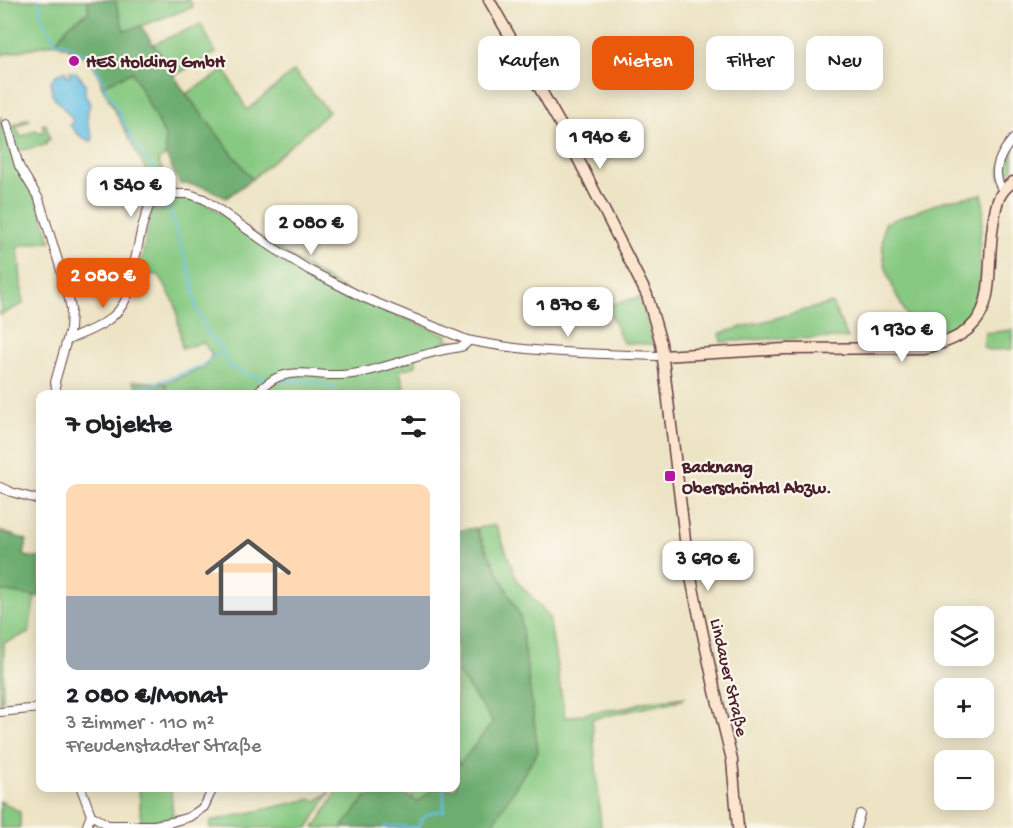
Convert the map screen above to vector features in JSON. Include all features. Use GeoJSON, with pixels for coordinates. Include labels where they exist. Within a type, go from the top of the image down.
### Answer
{"type":"FeatureCollection","features":[{"type":"Feature","properties":{"kind":"street","name":"Lindauer Straße"},"geometry":{"type":"LineString","coordinates":[[489,0],[563,129],[634,268],[651,307],[661,343],[688,564],[732,760],[738,828]]}},
{"type":"Feature","properties":{"kind":"street"},"geometry":{"type":"LineString","coordinates":[[7,124],[19,166],[39,199],[71,309],[68,340],[56,382],[57,390]]}},
{"type":"Feature","properties":{"kind":"street"},"geometry":{"type":"LineString","coordinates":[[1003,190],[998,183],[996,173],[1002,154],[1013,139]]}},
{"type":"Feature","properties":{"kind":"street"},"geometry":{"type":"LineString","coordinates":[[68,340],[100,326],[118,313],[127,297],[142,227],[149,206],[170,194],[189,194],[204,199],[309,270],[362,297],[468,340],[485,344],[594,354],[662,356],[785,349],[923,348],[956,338],[979,318],[988,300],[996,205],[1003,190],[1013,182]]}},
{"type":"Feature","properties":{"kind":"street"},"geometry":{"type":"LineString","coordinates":[[259,390],[274,378],[294,373],[341,375],[365,371],[418,356],[463,347],[468,340]]}},
{"type":"Feature","properties":{"kind":"street"},"geometry":{"type":"LineString","coordinates":[[0,487],[36,499]]}},
{"type":"Feature","properties":{"kind":"street"},"geometry":{"type":"LineString","coordinates":[[0,712],[36,708]]}},
{"type":"Feature","properties":{"kind":"street"},"geometry":{"type":"LineString","coordinates":[[82,792],[91,815],[108,825],[154,825],[189,817],[204,807],[211,792]]}},
{"type":"Feature","properties":{"kind":"street"},"geometry":{"type":"LineString","coordinates":[[856,828],[860,813]]}},
{"type":"Feature","properties":{"kind":"street"},"geometry":{"type":"LineString","coordinates":[[86,828],[91,815]]}},
{"type":"Feature","properties":{"kind":"green space"},"geometry":{"type":"Polygon","coordinates":[[[0,0],[87,0],[89,12],[70,24],[55,43],[0,55],[0,0]]]}},
{"type":"Feature","properties":{"kind":"green space"},"geometry":{"type":"Polygon","coordinates":[[[87,0],[115,0],[124,31],[141,26],[186,94],[252,179],[226,198],[204,188],[180,184],[166,155],[165,136],[132,72],[102,86],[96,69],[91,63],[72,49],[55,43],[70,24],[89,12],[87,0]]]}},
{"type":"Feature","properties":{"kind":"green space"},"geometry":{"type":"Polygon","coordinates":[[[115,0],[189,0],[193,7],[124,32],[115,0]]]}},
{"type":"Feature","properties":{"kind":"green space"},"geometry":{"type":"Polygon","coordinates":[[[201,24],[216,53],[175,75],[153,44],[201,24]]]}},
{"type":"Feature","properties":{"kind":"green space"},"geometry":{"type":"Polygon","coordinates":[[[225,70],[247,110],[294,71],[329,112],[252,179],[186,94],[225,70]]]}},
{"type":"Feature","properties":{"kind":"green space"},"geometry":{"type":"Polygon","coordinates":[[[132,72],[165,136],[166,155],[158,161],[177,198],[189,198],[203,202],[360,300],[447,335],[446,339],[459,342],[458,345],[416,354],[416,366],[400,370],[404,390],[168,390],[165,383],[205,367],[212,354],[203,342],[182,349],[176,306],[159,275],[139,274],[154,196],[147,172],[102,86],[132,72]]]}},
{"type":"Feature","properties":{"kind":"green space"},"geometry":{"type":"Polygon","coordinates":[[[0,116],[16,165],[37,200],[51,241],[18,246],[23,304],[0,315],[0,116]]]}},
{"type":"Feature","properties":{"kind":"green space"},"geometry":{"type":"Polygon","coordinates":[[[26,119],[30,120],[16,127],[21,137],[36,130],[42,132],[44,129],[42,125],[46,124],[50,140],[46,141],[46,145],[17,151],[11,127],[26,119]]]}},
{"type":"Feature","properties":{"kind":"green space"},"geometry":{"type":"Polygon","coordinates":[[[1013,141],[1013,169],[1000,179],[1000,168],[1013,141]]]}},
{"type":"Feature","properties":{"kind":"green space"},"geometry":{"type":"Polygon","coordinates":[[[982,194],[980,283],[974,305],[961,322],[952,328],[920,339],[891,284],[886,269],[883,254],[885,223],[944,201],[982,194]]]}},
{"type":"Feature","properties":{"kind":"green space"},"geometry":{"type":"Polygon","coordinates":[[[640,297],[653,344],[623,343],[607,306],[640,297]]]}},
{"type":"Feature","properties":{"kind":"green space"},"geometry":{"type":"Polygon","coordinates":[[[832,303],[848,338],[721,342],[720,333],[832,303]]]}},
{"type":"Feature","properties":{"kind":"green space"},"geometry":{"type":"Polygon","coordinates":[[[1013,330],[1013,349],[989,350],[983,347],[985,333],[1013,330]]]}},
{"type":"Feature","properties":{"kind":"green space"},"geometry":{"type":"Polygon","coordinates":[[[133,381],[165,383],[168,390],[138,390],[133,381]]]}},
{"type":"Feature","properties":{"kind":"green space"},"geometry":{"type":"Polygon","coordinates":[[[496,525],[518,582],[549,616],[565,718],[621,709],[644,702],[686,697],[592,719],[601,828],[490,828],[538,751],[520,616],[476,528],[496,525]]]}},
{"type":"Feature","properties":{"kind":"green space"},"geometry":{"type":"Polygon","coordinates":[[[475,528],[520,616],[538,751],[490,828],[342,828],[366,797],[385,792],[405,792],[417,803],[429,792],[460,792],[460,764],[493,722],[460,676],[460,530],[475,528]]]}},
{"type":"Feature","properties":{"kind":"green space"},"geometry":{"type":"Polygon","coordinates":[[[0,531],[27,540],[24,556],[36,558],[36,596],[0,591],[0,531]]]}},
{"type":"Feature","properties":{"kind":"green space"},"geometry":{"type":"Polygon","coordinates":[[[0,591],[35,596],[29,633],[4,643],[3,700],[0,703],[0,591]]]}},
{"type":"Feature","properties":{"kind":"green space"},"geometry":{"type":"Polygon","coordinates":[[[460,675],[494,722],[460,765],[460,675]]]}},
{"type":"Feature","properties":{"kind":"green space"},"geometry":{"type":"Polygon","coordinates":[[[139,792],[171,792],[173,819],[141,821],[139,792]]]}},
{"type":"Feature","properties":{"kind":"green space"},"geometry":{"type":"Polygon","coordinates":[[[330,792],[308,828],[210,828],[211,821],[310,799],[316,801],[330,792]]]}},
{"type":"Feature","properties":{"kind":"green space"},"geometry":{"type":"Polygon","coordinates":[[[336,792],[385,792],[366,797],[342,828],[314,828],[336,792]]]}},
{"type":"Feature","properties":{"kind":"green space"},"geometry":{"type":"Polygon","coordinates":[[[413,792],[429,792],[416,803],[412,798],[413,792]]]}},
{"type":"Feature","properties":{"kind":"green space"},"geometry":{"type":"Polygon","coordinates":[[[0,801],[20,812],[20,828],[0,828],[0,801]]]}},
{"type":"Feature","properties":{"kind":"water"},"geometry":{"type":"Polygon","coordinates":[[[65,71],[67,77],[71,76],[69,72],[76,72],[85,83],[85,94],[90,104],[87,117],[92,141],[74,130],[70,124],[73,123],[72,118],[52,95],[51,81],[56,75],[65,71]]]}},
{"type":"Feature","properties":{"kind":"waterway"},"geometry":{"type":"LineString","coordinates":[[39,0],[41,17],[56,41],[91,58],[132,140],[157,174],[162,188]]}},
{"type":"Feature","properties":{"kind":"waterway"},"geometry":{"type":"LineString","coordinates":[[168,205],[191,275],[197,312],[210,335],[223,350],[228,366],[254,377],[268,379]]}},
{"type":"Feature","properties":{"kind":"waterway"},"geometry":{"type":"LineString","coordinates":[[136,390],[198,368],[223,350]]}},
{"type":"Feature","properties":{"kind":"waterway"},"geometry":{"type":"LineString","coordinates":[[276,380],[312,382],[331,386],[334,390]]}},
{"type":"Feature","properties":{"kind":"waterway"},"geometry":{"type":"LineString","coordinates":[[384,828],[386,826],[418,827],[428,814],[444,811],[444,792]]}},
{"type":"Feature","properties":{"kind":"place","name":"HES Holding GmbH"},"geometry":{"type":"Point","coordinates":[74,61]}},
{"type":"Feature","properties":{"kind":"place","name":"Backnang Oberschöntal Abzw."},"geometry":{"type":"Point","coordinates":[670,476]}}]}
